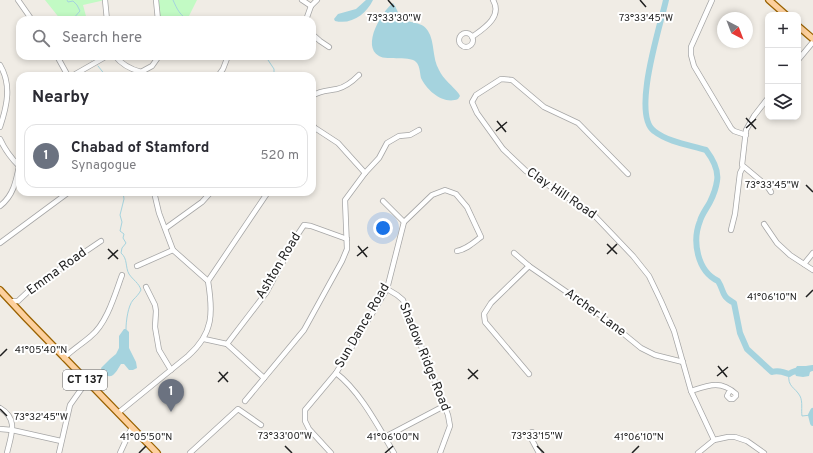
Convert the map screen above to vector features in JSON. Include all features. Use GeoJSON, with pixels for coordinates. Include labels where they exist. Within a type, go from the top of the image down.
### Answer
{"type":"FeatureCollection","features":[{"type":"Feature","properties":{"kind":"main road"},"geometry":{"type":"LineString","coordinates":[[769,0],[783,12]]}},
{"type":"Feature","properties":{"kind":"main road"},"geometry":{"type":"LineString","coordinates":[[801,29],[813,41]]}},
{"type":"Feature","properties":{"kind":"main road","name":"CT 137"},"geometry":{"type":"LineString","coordinates":[[0,290],[157,453]]}},
{"type":"Feature","properties":{"kind":"street"},"geometry":{"type":"LineString","coordinates":[[18,0],[29,16]]}},
{"type":"Feature","properties":{"kind":"street"},"geometry":{"type":"LineString","coordinates":[[104,0],[106,16]]}},
{"type":"Feature","properties":{"kind":"street"},"geometry":{"type":"LineString","coordinates":[[156,0],[158,16]]}},
{"type":"Feature","properties":{"kind":"street"},"geometry":{"type":"LineString","coordinates":[[302,0],[311,6]]}},
{"type":"Feature","properties":{"kind":"street"},"geometry":{"type":"LineString","coordinates":[[307,16],[311,6],[317,0]]}},
{"type":"Feature","properties":{"kind":"street"},"geometry":{"type":"LineString","coordinates":[[472,37],[490,24],[496,5],[493,0]]}},
{"type":"Feature","properties":{"kind":"street"},"geometry":{"type":"LineString","coordinates":[[712,0],[693,42],[691,56],[694,66],[730,126],[734,131],[746,135]]}},
{"type":"Feature","properties":{"kind":"street"},"geometry":{"type":"LineString","coordinates":[[316,38],[329,47]]}},
{"type":"Feature","properties":{"kind":"street"},"geometry":{"type":"LineString","coordinates":[[801,56],[813,41]]}},
{"type":"Feature","properties":{"kind":"street"},"geometry":{"type":"LineString","coordinates":[[59,60],[66,72]]}},
{"type":"Feature","properties":{"kind":"street"},"geometry":{"type":"LineString","coordinates":[[79,72],[100,60]]}},
{"type":"Feature","properties":{"kind":"street"},"geometry":{"type":"LineString","coordinates":[[119,60],[127,67],[138,72]]}},
{"type":"Feature","properties":{"kind":"street"},"geometry":{"type":"LineString","coordinates":[[144,72],[156,60]]}},
{"type":"Feature","properties":{"kind":"street"},"geometry":{"type":"LineString","coordinates":[[221,72],[226,60]]}},
{"type":"Feature","properties":{"kind":"street"},"geometry":{"type":"LineString","coordinates":[[0,65],[8,88],[7,100],[0,127]]}},
{"type":"Feature","properties":{"kind":"street"},"geometry":{"type":"LineString","coordinates":[[316,93],[318,91],[338,89],[347,85],[359,75]]}},
{"type":"Feature","properties":{"kind":"street","name":"Clay Hill Road"},"geometry":{"type":"LineString","coordinates":[[628,174],[578,123],[544,107],[512,80],[501,79],[476,95],[472,102],[477,112],[503,149],[516,162],[526,171],[592,213],[633,256],[649,276],[674,331],[691,391],[714,440]]}},
{"type":"Feature","properties":{"kind":"street"},"geometry":{"type":"LineString","coordinates":[[731,230],[735,214],[740,173],[743,167],[742,160],[748,124],[765,102]]}},
{"type":"Feature","properties":{"kind":"street"},"geometry":{"type":"LineString","coordinates":[[316,129],[338,143],[365,173]]}},
{"type":"Feature","properties":{"kind":"street"},"geometry":{"type":"LineString","coordinates":[[245,401],[304,330],[342,261],[347,249],[345,200],[365,173],[379,158],[387,143],[399,136],[410,136],[419,130]]}},
{"type":"Feature","properties":{"kind":"street"},"geometry":{"type":"LineString","coordinates":[[0,139],[10,156],[16,162]]}},
{"type":"Feature","properties":{"kind":"street"},"geometry":{"type":"LineString","coordinates":[[743,167],[765,184],[772,192]]}},
{"type":"Feature","properties":{"kind":"street"},"geometry":{"type":"LineString","coordinates":[[0,206],[10,196],[16,180]]}},
{"type":"Feature","properties":{"kind":"street"},"geometry":{"type":"LineString","coordinates":[[383,201],[404,222],[432,194],[445,190],[456,194],[467,207],[481,237],[464,250],[457,251]]}},
{"type":"Feature","properties":{"kind":"street"},"geometry":{"type":"LineString","coordinates":[[0,243],[64,196]]}},
{"type":"Feature","properties":{"kind":"street"},"geometry":{"type":"LineString","coordinates":[[118,413],[196,350],[204,339],[211,319],[208,281],[173,250],[155,196]]}},
{"type":"Feature","properties":{"kind":"street"},"geometry":{"type":"LineString","coordinates":[[166,228],[202,202],[207,196]]}},
{"type":"Feature","properties":{"kind":"street"},"geometry":{"type":"LineString","coordinates":[[208,281],[265,196]]}},
{"type":"Feature","properties":{"kind":"street","name":"Sun Dance Road"},"geometry":{"type":"LineString","coordinates":[[331,453],[309,429],[305,421],[305,410],[336,373],[387,289],[404,222]]}},
{"type":"Feature","properties":{"kind":"street"},"geometry":{"type":"LineString","coordinates":[[764,224],[777,243],[790,255],[813,270]]}},
{"type":"Feature","properties":{"kind":"street","name":"Ashton Road"},"geometry":{"type":"LineString","coordinates":[[226,344],[266,293],[304,225],[311,226],[347,239]]}},
{"type":"Feature","properties":{"kind":"street","name":"Emma Road"},"geometry":{"type":"LineString","coordinates":[[11,302],[18,301],[33,287],[101,241]]}},
{"type":"Feature","properties":{"kind":"street"},"geometry":{"type":"LineString","coordinates":[[137,266],[173,250]]}},
{"type":"Feature","properties":{"kind":"street","name":"Archer Lane"},"geometry":{"type":"LineString","coordinates":[[514,253],[529,266],[603,317],[641,348],[655,355],[683,362]]}},
{"type":"Feature","properties":{"kind":"street"},"geometry":{"type":"LineString","coordinates":[[804,264],[813,253]]}},
{"type":"Feature","properties":{"kind":"street"},"geometry":{"type":"LineString","coordinates":[[529,266],[491,303],[484,314],[486,322],[529,374]]}},
{"type":"Feature","properties":{"kind":"street"},"geometry":{"type":"LineString","coordinates":[[64,358],[74,348],[92,336],[104,321],[122,275]]}},
{"type":"Feature","properties":{"kind":"street"},"geometry":{"type":"LineString","coordinates":[[146,287],[155,305],[155,327],[159,350],[171,370]]}},
{"type":"Feature","properties":{"kind":"street","name":"Shadow Ridge Road"},"geometry":{"type":"LineString","coordinates":[[387,289],[403,300],[448,415],[450,426],[440,453]]}},
{"type":"Feature","properties":{"kind":"street"},"geometry":{"type":"LineString","coordinates":[[204,339],[226,344],[264,378]]}},
{"type":"Feature","properties":{"kind":"street"},"geometry":{"type":"LineString","coordinates":[[336,373],[346,380],[385,437],[394,453]]}},
{"type":"Feature","properties":{"kind":"street"},"geometry":{"type":"LineString","coordinates":[[59,453],[70,405],[86,381]]}},
{"type":"Feature","properties":{"kind":"street"},"geometry":{"type":"LineString","coordinates":[[691,391],[710,385],[725,386],[730,390]]}},
{"type":"Feature","properties":{"kind":"street"},"geometry":{"type":"LineString","coordinates":[[385,437],[444,406]]}},
{"type":"Feature","properties":{"kind":"street"},"geometry":{"type":"LineString","coordinates":[[0,408],[6,412],[12,420],[12,430],[7,453]]}},
{"type":"Feature","properties":{"kind":"street"},"geometry":{"type":"LineString","coordinates":[[190,453],[238,409],[261,425]]}},
{"type":"Feature","properties":{"kind":"street"},"geometry":{"type":"LineString","coordinates":[[120,453],[132,427]]}},
{"type":"Feature","properties":{"kind":"street"},"geometry":{"type":"LineString","coordinates":[[0,429],[12,430],[61,441]]}},
{"type":"Feature","properties":{"kind":"street"},"geometry":{"type":"LineString","coordinates":[[532,432],[532,440],[539,453]]}},
{"type":"Feature","properties":{"kind":"street"},"geometry":{"type":"LineString","coordinates":[[698,453],[714,440],[728,436],[742,438],[764,453]]}},
{"type":"Feature","properties":{"kind":"green space"},"geometry":{"type":"Polygon","coordinates":[[[45,0],[105,0],[83,5],[86,16],[58,16],[45,0]]]}},
{"type":"Feature","properties":{"kind":"green space"},"geometry":{"type":"Polygon","coordinates":[[[154,0],[197,0],[189,16],[156,16],[154,0]]]}},
{"type":"Feature","properties":{"kind":"water"},"geometry":{"type":"Polygon","coordinates":[[[366,0],[373,0],[366,10],[358,17],[353,20],[341,22],[335,21],[334,19],[338,14],[356,9],[366,0]]]}},
{"type":"Feature","properties":{"kind":"water"},"geometry":{"type":"Polygon","coordinates":[[[393,3],[403,19],[420,24],[426,28],[432,40],[437,65],[443,76],[459,94],[460,96],[458,99],[447,100],[436,96],[427,88],[421,78],[419,66],[414,61],[410,59],[379,56],[374,51],[372,45],[375,29],[384,13],[393,3]]]}},
{"type":"Feature","properties":{"kind":"water"},"geometry":{"type":"Polygon","coordinates":[[[124,329],[129,332],[129,348],[136,362],[137,368],[129,370],[124,364],[121,364],[114,374],[107,376],[101,368],[116,354],[119,348],[119,336],[124,329]]]}},
{"type":"Feature","properties":{"kind":"water"},"geometry":{"type":"Polygon","coordinates":[[[797,366],[813,366],[813,370],[810,372],[809,376],[796,376],[794,371],[797,366]]]}},
{"type":"Feature","properties":{"kind":"waterway"},"geometry":{"type":"LineString","coordinates":[[67,0],[68,2],[73,1],[77,5],[80,11],[76,16]]}},
{"type":"Feature","properties":{"kind":"waterway"},"geometry":{"type":"LineString","coordinates":[[173,0],[177,9],[184,16]]}},
{"type":"Feature","properties":{"kind":"waterway"},"geometry":{"type":"LineString","coordinates":[[666,0],[646,88],[645,107],[648,121],[654,131],[672,141],[706,150],[713,160],[716,168],[717,184],[710,202],[701,218],[696,237],[698,255],[701,263],[705,270],[718,281],[727,298],[734,303],[740,333],[747,349],[772,372],[778,371],[789,374],[797,370],[813,368]]}},
{"type":"Feature","properties":{"kind":"waterway"},"geometry":{"type":"LineString","coordinates":[[268,60],[274,69],[274,72]]}},
{"type":"Feature","properties":{"kind":"waterway"},"geometry":{"type":"LineString","coordinates":[[98,66],[103,72]]}},
{"type":"Feature","properties":{"kind":"waterway"},"geometry":{"type":"LineString","coordinates":[[124,196],[120,215],[122,222],[120,231],[124,234],[123,238],[126,243],[122,248],[121,253],[126,260],[129,274],[139,285],[141,290],[130,306],[126,329]]}},
{"type":"Feature","properties":{"kind":"waterway"},"geometry":{"type":"LineString","coordinates":[[789,374],[789,382],[801,398],[802,416],[811,415]]}},
{"type":"Feature","properties":{"kind":"waterway"},"geometry":{"type":"LineString","coordinates":[[813,411],[811,415],[813,423]]}},
{"type":"Feature","properties":{"kind":"place","name":"Chabad of Stamford"},"geometry":{"type":"Point","coordinates":[171,412]}}]}
